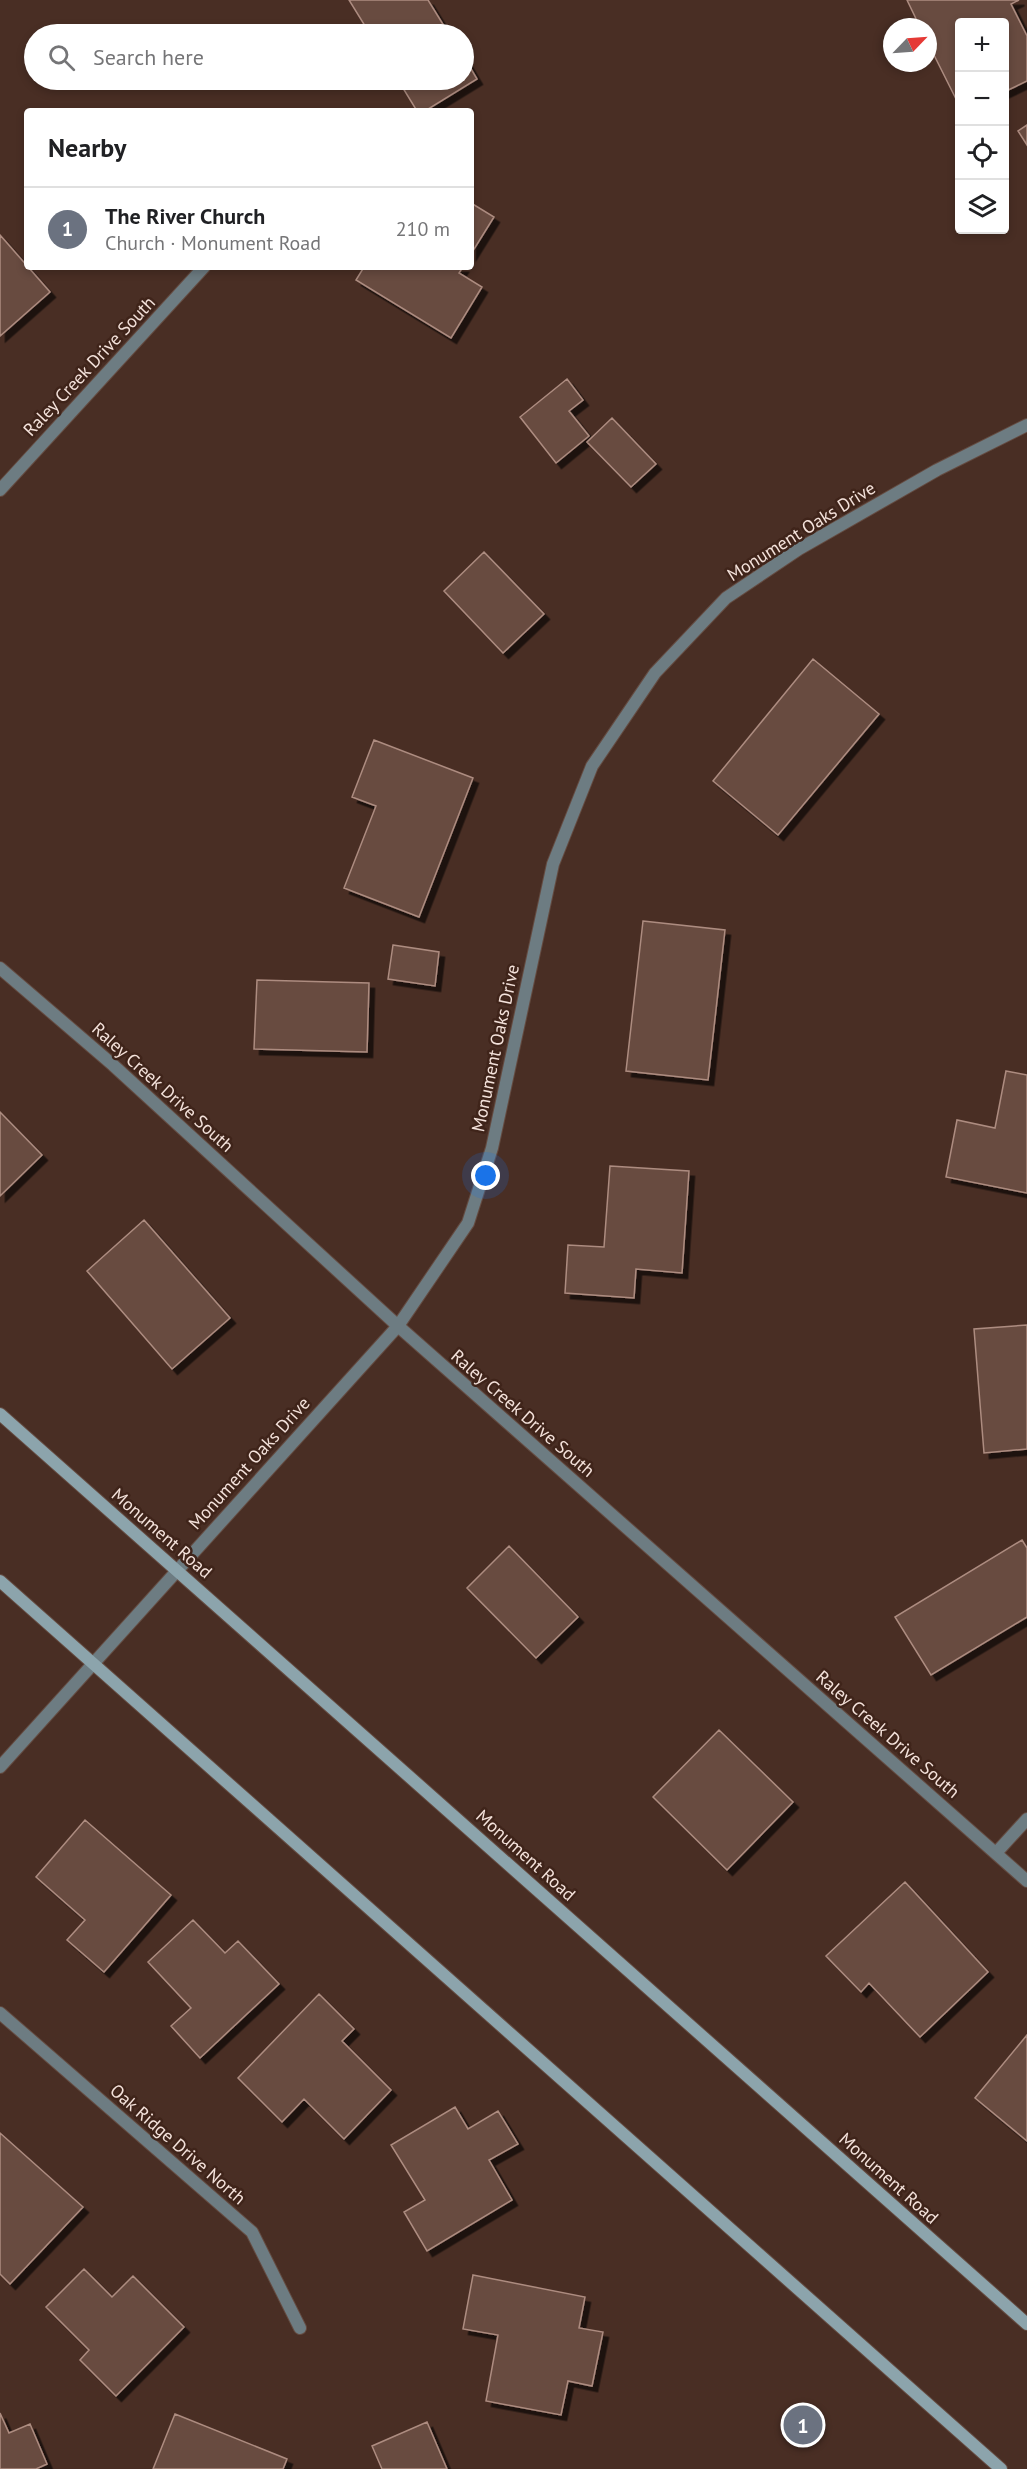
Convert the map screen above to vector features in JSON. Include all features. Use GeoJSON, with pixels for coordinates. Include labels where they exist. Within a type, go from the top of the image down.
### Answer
{"type":"FeatureCollection","features":[{"type":"Feature","properties":{"kind":"main road","name":"Monument Road"},"geometry":{"type":"LineString","coordinates":[[0,1414],[1027,2324]]}},
{"type":"Feature","properties":{"kind":"main road"},"geometry":{"type":"LineString","coordinates":[[0,1581],[1001,2469]]}},
{"type":"Feature","properties":{"kind":"street","name":"Raley Creek Drive South"},"geometry":{"type":"LineString","coordinates":[[0,490],[201,270]]}},
{"type":"Feature","properties":{"kind":"street","name":"Monument Oaks Drive"},"geometry":{"type":"LineString","coordinates":[[0,1767],[398,1326],[468,1223],[492,1148],[553,864],[592,766],[655,672],[726,598],[790,555],[937,470],[1027,425]]}},
{"type":"Feature","properties":{"kind":"street","name":"Raley Creek Drive South"},"geometry":{"type":"LineString","coordinates":[[0,968],[122,1073],[398,1326],[1027,1881]]}},
{"type":"Feature","properties":{"kind":"street"},"geometry":{"type":"LineString","coordinates":[[996,1853],[1027,1819]]}},
{"type":"Feature","properties":{"kind":"street","name":"Oak Ridge Drive North"},"geometry":{"type":"LineString","coordinates":[[0,2013],[252,2232],[300,2328]]}},
{"type":"Feature","properties":{"kind":"building"},"geometry":{"type":"Polygon","coordinates":[[[349,0],[428,0],[443,24],[364,24],[349,0]]]}},
{"type":"Feature","properties":{"kind":"building"},"geometry":{"type":"Polygon","coordinates":[[[907,0],[1019,0],[1011,4],[1027,36],[1027,81],[1009,90],[1009,18],[955,18],[955,97],[937,61],[937,18],[916,18],[907,0]]]}},
{"type":"Feature","properties":{"kind":"building"},"geometry":{"type":"Polygon","coordinates":[[[404,90],[459,90],[430,108],[415,108],[404,90]]]}},
{"type":"Feature","properties":{"kind":"building"},"geometry":{"type":"Polygon","coordinates":[[[1027,125],[1027,145],[1018,131],[1027,125]]]}},
{"type":"Feature","properties":{"kind":"building"},"geometry":{"type":"Polygon","coordinates":[[[474,205],[494,217],[474,249],[474,205]]]}},
{"type":"Feature","properties":{"kind":"building"},"geometry":{"type":"Polygon","coordinates":[[[0,235],[24,262],[24,270],[31,270],[50,292],[0,336],[0,235]]]}},
{"type":"Feature","properties":{"kind":"building"},"geometry":{"type":"Polygon","coordinates":[[[362,270],[461,270],[459,273],[482,287],[451,338],[356,280],[362,270]]]}},
{"type":"Feature","properties":{"kind":"building"},"geometry":{"type":"Polygon","coordinates":[[[567,379],[583,400],[569,411],[589,436],[556,463],[520,417],[567,379]]]}},
{"type":"Feature","properties":{"kind":"building"},"geometry":{"type":"Polygon","coordinates":[[[612,418],[656,464],[631,487],[587,442],[612,418]]]}},
{"type":"Feature","properties":{"kind":"building"},"geometry":{"type":"Polygon","coordinates":[[[484,552],[544,614],[503,653],[444,591],[484,552]]]}},
{"type":"Feature","properties":{"kind":"building"},"geometry":{"type":"Polygon","coordinates":[[[813,659],[879,714],[778,835],[713,781],[813,659]]]}},
{"type":"Feature","properties":{"kind":"building"},"geometry":{"type":"Polygon","coordinates":[[[374,740],[473,778],[419,917],[344,888],[376,806],[352,797],[374,740]]]}},
{"type":"Feature","properties":{"kind":"building"},"geometry":{"type":"Polygon","coordinates":[[[643,921],[725,930],[708,1080],[626,1071],[643,921]]]}},
{"type":"Feature","properties":{"kind":"building"},"geometry":{"type":"Polygon","coordinates":[[[393,945],[439,952],[435,986],[388,979],[393,945]]]}},
{"type":"Feature","properties":{"kind":"building"},"geometry":{"type":"Polygon","coordinates":[[[257,980],[369,983],[367,1052],[254,1049],[257,980]]]}},
{"type":"Feature","properties":{"kind":"building"},"geometry":{"type":"Polygon","coordinates":[[[1006,1071],[1027,1075],[1027,1193],[946,1177],[957,1120],[995,1128],[1006,1071]]]}},
{"type":"Feature","properties":{"kind":"building"},"geometry":{"type":"Polygon","coordinates":[[[0,1112],[42,1155],[0,1196],[0,1112]]]}},
{"type":"Feature","properties":{"kind":"building"},"geometry":{"type":"Polygon","coordinates":[[[610,1166],[689,1171],[682,1273],[636,1269],[634,1298],[565,1293],[568,1245],[604,1247],[610,1166]]]}},
{"type":"Feature","properties":{"kind":"building"},"geometry":{"type":"Polygon","coordinates":[[[144,1220],[230,1318],[172,1369],[87,1271],[144,1220]]]}},
{"type":"Feature","properties":{"kind":"building"},"geometry":{"type":"Polygon","coordinates":[[[1027,1325],[1027,1449],[984,1453],[974,1329],[1027,1325]]]}},
{"type":"Feature","properties":{"kind":"building"},"geometry":{"type":"Polygon","coordinates":[[[1022,1540],[1027,1548],[1027,1617],[931,1675],[895,1617],[1022,1540]]]}},
{"type":"Feature","properties":{"kind":"building"},"geometry":{"type":"Polygon","coordinates":[[[509,1546],[578,1617],[536,1658],[467,1588],[509,1546]]]}},
{"type":"Feature","properties":{"kind":"building"},"geometry":{"type":"Polygon","coordinates":[[[719,1730],[793,1802],[727,1870],[653,1797],[719,1730]]]}},
{"type":"Feature","properties":{"kind":"building"},"geometry":{"type":"Polygon","coordinates":[[[85,1820],[171,1895],[104,1972],[67,1940],[85,1920],[36,1877],[85,1820]]]}},
{"type":"Feature","properties":{"kind":"building"},"geometry":{"type":"Polygon","coordinates":[[[905,1882],[988,1972],[920,2037],[869,1983],[861,1992],[826,1956],[905,1882]]]}},
{"type":"Feature","properties":{"kind":"building"},"geometry":{"type":"Polygon","coordinates":[[[193,1920],[225,1953],[238,1941],[279,1984],[200,2058],[171,2026],[191,2008],[148,1962],[193,1920]]]}},
{"type":"Feature","properties":{"kind":"building"},"geometry":{"type":"Polygon","coordinates":[[[319,1994],[354,2029],[342,2041],[391,2090],[344,2139],[304,2099],[282,2122],[238,2078],[319,1994]]]}},
{"type":"Feature","properties":{"kind":"building"},"geometry":{"type":"Polygon","coordinates":[[[1027,2035],[1027,2141],[975,2098],[1027,2035]]]}},
{"type":"Feature","properties":{"kind":"building"},"geometry":{"type":"Polygon","coordinates":[[[455,2107],[468,2129],[498,2111],[518,2144],[489,2160],[512,2200],[427,2251],[404,2212],[425,2200],[391,2145],[455,2107]]]}},
{"type":"Feature","properties":{"kind":"building"},"geometry":{"type":"Polygon","coordinates":[[[0,2133],[83,2207],[10,2284],[0,2274],[0,2133]]]}},
{"type":"Feature","properties":{"kind":"building"},"geometry":{"type":"Polygon","coordinates":[[[84,2269],[112,2297],[133,2276],[184,2327],[116,2396],[80,2360],[89,2350],[46,2307],[84,2269]]]}},
{"type":"Feature","properties":{"kind":"building"},"geometry":{"type":"Polygon","coordinates":[[[473,2275],[585,2297],[579,2328],[603,2332],[592,2386],[568,2381],[561,2415],[486,2401],[498,2335],[463,2329],[473,2275]]]}},
{"type":"Feature","properties":{"kind":"building"},"geometry":{"type":"Polygon","coordinates":[[[0,2413],[9,2433],[30,2424],[47,2464],[36,2469],[0,2469],[0,2413]]]}},
{"type":"Feature","properties":{"kind":"building"},"geometry":{"type":"Polygon","coordinates":[[[175,2414],[287,2459],[283,2469],[153,2469],[175,2414]]]}},
{"type":"Feature","properties":{"kind":"building"},"geometry":{"type":"Polygon","coordinates":[[[427,2422],[447,2469],[382,2469],[372,2446],[427,2422]]]}},
{"type":"Feature","properties":{"kind":"place","name":"The River Church"},"geometry":{"type":"Point","coordinates":[803,2425]}}]}
